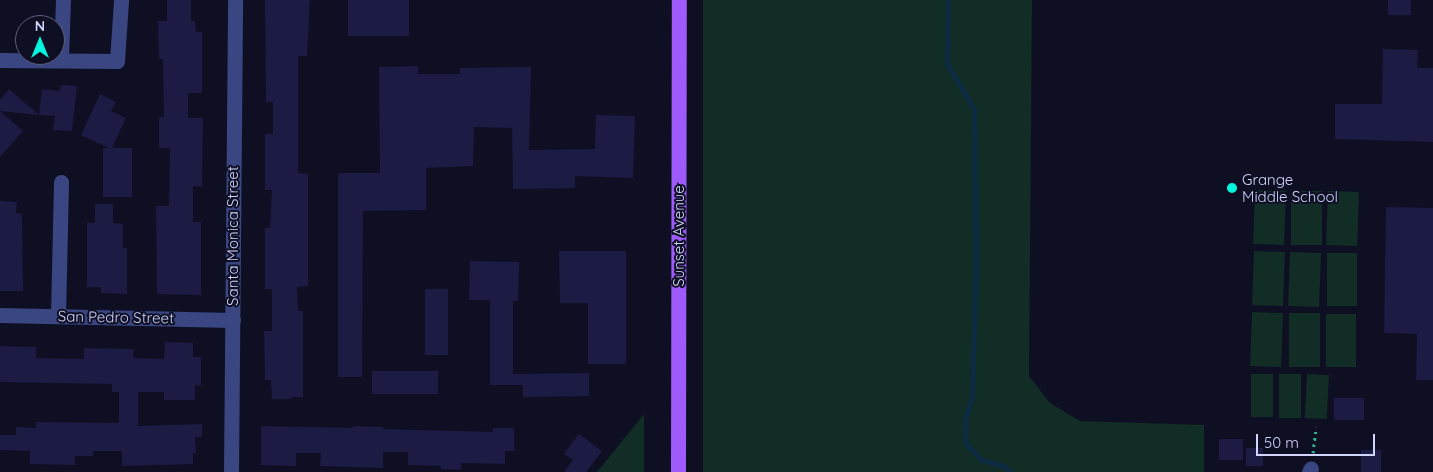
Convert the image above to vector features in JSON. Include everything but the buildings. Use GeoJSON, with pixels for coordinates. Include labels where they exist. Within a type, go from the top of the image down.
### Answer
{"type":"FeatureCollection","features":[{"type":"Feature","properties":{"kind":"main road","name":"Sunset Avenue"},"geometry":{"type":"LineString","coordinates":[[678,472],[679,0]]}},
{"type":"Feature","properties":{"kind":"street"},"geometry":{"type":"LineString","coordinates":[[63,15],[64,0]]}},
{"type":"Feature","properties":{"kind":"street"},"geometry":{"type":"LineString","coordinates":[[65,60],[117,61],[120,0]]}},
{"type":"Feature","properties":{"kind":"street","name":"Santa Monica Street"},"geometry":{"type":"LineString","coordinates":[[231,472],[235,0]]}},
{"type":"Feature","properties":{"kind":"street"},"geometry":{"type":"LineString","coordinates":[[0,60],[15,60]]}},
{"type":"Feature","properties":{"kind":"street"},"geometry":{"type":"LineString","coordinates":[[58,316],[61,182]]}},
{"type":"Feature","properties":{"kind":"street","name":"San Pedro Street"},"geometry":{"type":"LineString","coordinates":[[0,315],[233,320]]}},
{"type":"Feature","properties":{"kind":"path"},"geometry":{"type":"LineString","coordinates":[[1310,470],[1316,427]]}},
{"type":"Feature","properties":{"kind":"green space"},"geometry":{"type":"Polygon","coordinates":[[[703,0],[1032,0],[1029,376],[1050,403],[1080,421],[1204,425],[1204,472],[703,472],[703,0]]]}},
{"type":"Feature","properties":{"kind":"green space"},"geometry":{"type":"Polygon","coordinates":[[[1255,190],[1286,191],[1284,245],[1253,244],[1255,190]]]}},
{"type":"Feature","properties":{"kind":"green space"},"geometry":{"type":"Polygon","coordinates":[[[1291,191],[1322,191],[1322,245],[1291,245],[1291,191]]]}},
{"type":"Feature","properties":{"kind":"green space"},"geometry":{"type":"Polygon","coordinates":[[[1328,191],[1359,192],[1357,246],[1326,245],[1328,191]]]}},
{"type":"Feature","properties":{"kind":"green space"},"geometry":{"type":"Polygon","coordinates":[[[1254,251],[1285,252],[1283,306],[1252,305],[1254,251]]]}},
{"type":"Feature","properties":{"kind":"green space"},"geometry":{"type":"Polygon","coordinates":[[[1290,252],[1321,253],[1319,307],[1288,306],[1290,252]]]}},
{"type":"Feature","properties":{"kind":"green space"},"geometry":{"type":"Polygon","coordinates":[[[1327,253],[1357,253],[1357,306],[1327,306],[1327,253]]]}},
{"type":"Feature","properties":{"kind":"green space"},"geometry":{"type":"Polygon","coordinates":[[[1252,312],[1283,313],[1281,367],[1250,366],[1252,312]]]}},
{"type":"Feature","properties":{"kind":"green space"},"geometry":{"type":"Polygon","coordinates":[[[1289,313],[1320,313],[1320,367],[1289,367],[1289,313]]]}},
{"type":"Feature","properties":{"kind":"green space"},"geometry":{"type":"Polygon","coordinates":[[[1326,314],[1356,314],[1356,367],[1326,367],[1326,314]]]}},
{"type":"Feature","properties":{"kind":"green space"},"geometry":{"type":"Polygon","coordinates":[[[1251,374],[1273,374],[1273,417],[1251,417],[1251,374]]]}},
{"type":"Feature","properties":{"kind":"green space"},"geometry":{"type":"Polygon","coordinates":[[[1279,374],[1301,374],[1301,418],[1279,418],[1279,374]]]}},
{"type":"Feature","properties":{"kind":"green space"},"geometry":{"type":"Polygon","coordinates":[[[1307,374],[1329,375],[1327,419],[1305,418],[1307,374]]]}},
{"type":"Feature","properties":{"kind":"green space"},"geometry":{"type":"Polygon","coordinates":[[[644,414],[644,472],[597,472],[644,414]]]}},
{"type":"Feature","properties":{"kind":"waterway"},"geometry":{"type":"LineString","coordinates":[[948,0],[947,64],[974,109],[976,262],[972,397],[965,418],[966,444],[982,460],[1004,466],[1011,472]]}},
{"type":"Feature","properties":{"kind":"place","name":"Grange Middle School"},"geometry":{"type":"Point","coordinates":[1232,188]}}]}
